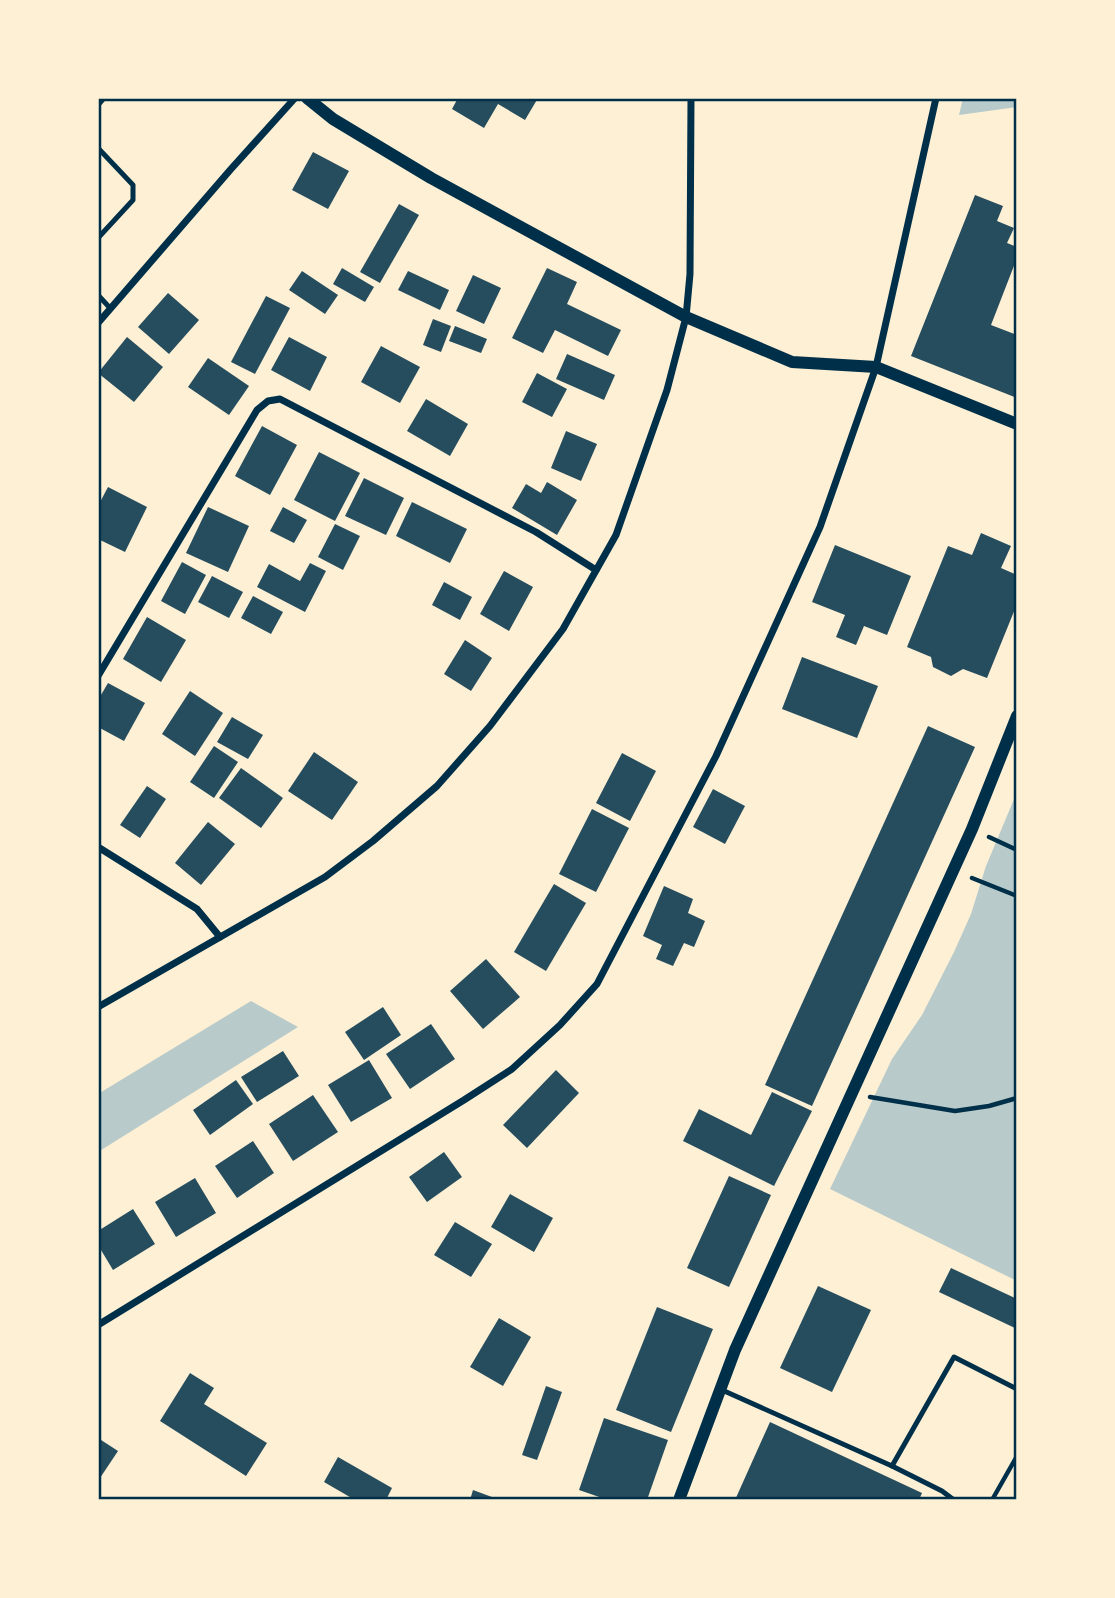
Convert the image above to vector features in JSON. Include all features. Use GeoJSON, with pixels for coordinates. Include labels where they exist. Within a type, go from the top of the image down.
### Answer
{"type":"FeatureCollection","features":[{"type":"Feature","properties":{"kind":"street"},"geometry":{"type":"LineString","coordinates":[[98,323],[295,98]]}},
{"type":"Feature","properties":{"kind":"street"},"geometry":{"type":"LineString","coordinates":[[307,98],[333,119],[431,178],[686,317],[792,362],[876,367],[1017,424]]}},
{"type":"Feature","properties":{"kind":"street"},"geometry":{"type":"LineString","coordinates":[[98,1007],[325,877],[373,841],[437,786],[490,726],[563,629],[616,535],[667,390],[686,317],[690,274],[691,98]]}},
{"type":"Feature","properties":{"kind":"street"},"geometry":{"type":"LineString","coordinates":[[98,1325],[512,1069],[560,1026],[597,984],[716,756],[820,527],[876,367],[936,98]]}},
{"type":"Feature","properties":{"kind":"street"},"geometry":{"type":"LineString","coordinates":[[98,676],[257,410],[268,401],[280,399],[536,532],[596,570]]}},
{"type":"Feature","properties":{"kind":"street"},"geometry":{"type":"LineString","coordinates":[[679,1500],[740,1337],[972,829],[1017,716]]}},
{"type":"Feature","properties":{"kind":"street"},"geometry":{"type":"LineString","coordinates":[[98,847],[197,909],[220,937]]}},
{"type":"Feature","properties":{"kind":"lane"},"geometry":{"type":"LineString","coordinates":[[98,104],[104,98]]}},
{"type":"Feature","properties":{"kind":"lane"},"geometry":{"type":"LineString","coordinates":[[98,148],[133,185],[133,200],[98,238]]}},
{"type":"Feature","properties":{"kind":"lane"},"geometry":{"type":"LineString","coordinates":[[98,295],[110,308]]}},
{"type":"Feature","properties":{"kind":"lane"},"geometry":{"type":"LineString","coordinates":[[892,1466],[954,1357],[1017,1389]]}},
{"type":"Feature","properties":{"kind":"lane"},"geometry":{"type":"LineString","coordinates":[[720,1389],[892,1466],[942,1491],[954,1500]]}},
{"type":"Feature","properties":{"kind":"path"},"geometry":{"type":"LineString","coordinates":[[972,829],[1017,850]]}},
{"type":"Feature","properties":{"kind":"path"},"geometry":{"type":"LineString","coordinates":[[953,870],[1017,897]]}},
{"type":"Feature","properties":{"kind":"path"},"geometry":{"type":"LineString","coordinates":[[850,1094],[954,1111],[989,1106],[1017,1098]]}},
{"type":"Feature","properties":{"kind":"path"},"geometry":{"type":"LineString","coordinates":[[992,1500],[1017,1456]]}},
{"type":"Feature","properties":{"kind":"shaded area"},"geometry":{"type":"Polygon","coordinates":[[[963,98],[1017,98],[1017,107],[959,115],[963,98]]]}},
{"type":"Feature","properties":{"kind":"shaded area"},"geometry":{"type":"Polygon","coordinates":[[[1017,792],[1017,1281],[830,1189],[892,1059],[922,1015],[954,952],[1017,792]]]}},
{"type":"Feature","properties":{"kind":"shaded area"},"geometry":{"type":"Polygon","coordinates":[[[251,1001],[298,1027],[98,1152],[98,1094],[251,1001]]]}},
{"type":"Feature","properties":{"kind":"building"},"geometry":{"type":"Polygon","coordinates":[[[458,98],[538,98],[525,120],[498,104],[484,128],[452,109],[458,98]]]}},
{"type":"Feature","properties":{"kind":"building"},"geometry":{"type":"Polygon","coordinates":[[[313,152],[349,171],[328,209],[292,190],[313,152]]]}},
{"type":"Feature","properties":{"kind":"building"},"geometry":{"type":"Polygon","coordinates":[[[975,195],[1003,206],[997,221],[1014,228],[1007,243],[1017,247],[1017,258],[991,325],[1017,335],[1017,398],[911,356],[975,195]]]}},
{"type":"Feature","properties":{"kind":"building"},"geometry":{"type":"Polygon","coordinates":[[[399,204],[419,215],[380,283],[360,272],[399,204]]]}},
{"type":"Feature","properties":{"kind":"building"},"geometry":{"type":"Polygon","coordinates":[[[342,268],[374,287],[365,302],[333,284],[342,268]]]}},
{"type":"Feature","properties":{"kind":"building"},"geometry":{"type":"Polygon","coordinates":[[[547,268],[577,282],[567,304],[621,330],[608,356],[555,330],[543,353],[512,338],[547,268]]]}},
{"type":"Feature","properties":{"kind":"building"},"geometry":{"type":"Polygon","coordinates":[[[302,271],[338,295],[325,314],[289,290],[302,271]]]}},
{"type":"Feature","properties":{"kind":"building"},"geometry":{"type":"Polygon","coordinates":[[[408,271],[449,290],[440,310],[398,290],[408,271]]]}},
{"type":"Feature","properties":{"kind":"building"},"geometry":{"type":"Polygon","coordinates":[[[473,275],[501,288],[484,324],[456,311],[473,275]]]}},
{"type":"Feature","properties":{"kind":"building"},"geometry":{"type":"Polygon","coordinates":[[[168,293],[199,320],[169,354],[138,327],[168,293]]]}},
{"type":"Feature","properties":{"kind":"building"},"geometry":{"type":"Polygon","coordinates":[[[266,296],[290,308],[255,374],[231,362],[266,296]]]}},
{"type":"Feature","properties":{"kind":"building"},"geometry":{"type":"Polygon","coordinates":[[[433,319],[451,326],[441,352],[423,345],[433,319]]]}},
{"type":"Feature","properties":{"kind":"building"},"geometry":{"type":"Polygon","coordinates":[[[455,326],[487,339],[481,353],[449,341],[455,326]]]}},
{"type":"Feature","properties":{"kind":"building"},"geometry":{"type":"Polygon","coordinates":[[[127,337],[163,367],[134,402],[98,373],[127,337]]]}},
{"type":"Feature","properties":{"kind":"building"},"geometry":{"type":"Polygon","coordinates":[[[289,337],[327,357],[310,391],[271,370],[289,337]]]}},
{"type":"Feature","properties":{"kind":"building"},"geometry":{"type":"Polygon","coordinates":[[[381,346],[420,367],[400,403],[361,382],[381,346]]]}},
{"type":"Feature","properties":{"kind":"building"},"geometry":{"type":"Polygon","coordinates":[[[567,354],[615,375],[604,400],[556,379],[567,354]]]}},
{"type":"Feature","properties":{"kind":"building"},"geometry":{"type":"Polygon","coordinates":[[[208,358],[249,386],[229,415],[188,387],[208,358]]]}},
{"type":"Feature","properties":{"kind":"building"},"geometry":{"type":"Polygon","coordinates":[[[537,373],[567,389],[552,417],[522,402],[537,373]]]}},
{"type":"Feature","properties":{"kind":"building"},"geometry":{"type":"Polygon","coordinates":[[[426,399],[468,424],[450,456],[407,431],[426,399]]]}},
{"type":"Feature","properties":{"kind":"building"},"geometry":{"type":"Polygon","coordinates":[[[262,426],[297,445],[270,495],[235,476],[262,426]]]}},
{"type":"Feature","properties":{"kind":"building"},"geometry":{"type":"Polygon","coordinates":[[[566,431],[597,444],[581,481],[551,468],[566,431]]]}},
{"type":"Feature","properties":{"kind":"building"},"geometry":{"type":"Polygon","coordinates":[[[319,452],[360,473],[335,521],[294,500],[319,452]]]}},
{"type":"Feature","properties":{"kind":"building"},"geometry":{"type":"Polygon","coordinates":[[[364,478],[404,498],[386,535],[345,516],[364,478]]]}},
{"type":"Feature","properties":{"kind":"building"},"geometry":{"type":"Polygon","coordinates":[[[547,482],[577,500],[557,535],[512,508],[526,484],[541,493],[547,482]]]}},
{"type":"Feature","properties":{"kind":"building"},"geometry":{"type":"Polygon","coordinates":[[[108,487],[147,507],[125,552],[98,539],[98,506],[108,487]]]}},
{"type":"Feature","properties":{"kind":"building"},"geometry":{"type":"Polygon","coordinates":[[[412,502],[467,529],[450,563],[396,536],[412,502]]]}},
{"type":"Feature","properties":{"kind":"building"},"geometry":{"type":"Polygon","coordinates":[[[208,507],[249,526],[228,572],[186,553],[208,507]]]}},
{"type":"Feature","properties":{"kind":"building"},"geometry":{"type":"Polygon","coordinates":[[[283,507],[307,520],[294,543],[270,531],[283,507]]]}},
{"type":"Feature","properties":{"kind":"building"},"geometry":{"type":"Polygon","coordinates":[[[335,524],[360,536],[343,570],[318,557],[335,524]]]}},
{"type":"Feature","properties":{"kind":"building"},"geometry":{"type":"Polygon","coordinates":[[[981,533],[1011,546],[1001,568],[1017,575],[1017,604],[987,678],[963,669],[951,676],[933,667],[931,657],[907,647],[948,546],[972,555],[981,533]]]}},
{"type":"Feature","properties":{"kind":"building"},"geometry":{"type":"Polygon","coordinates":[[[835,545],[911,576],[887,635],[864,626],[856,645],[836,637],[845,615],[812,602],[835,545]]]}},
{"type":"Feature","properties":{"kind":"building"},"geometry":{"type":"Polygon","coordinates":[[[182,562],[206,575],[185,614],[161,601],[182,562]]]}},
{"type":"Feature","properties":{"kind":"building"},"geometry":{"type":"Polygon","coordinates":[[[310,563],[326,571],[305,612],[257,587],[269,564],[300,581],[310,563]]]}},
{"type":"Feature","properties":{"kind":"building"},"geometry":{"type":"Polygon","coordinates":[[[504,571],[533,587],[509,631],[480,614],[504,571]]]}},
{"type":"Feature","properties":{"kind":"building"},"geometry":{"type":"Polygon","coordinates":[[[212,576],[243,592],[229,618],[198,602],[212,576]]]}},
{"type":"Feature","properties":{"kind":"building"},"geometry":{"type":"Polygon","coordinates":[[[444,582],[472,597],[460,620],[432,605],[444,582]]]}},
{"type":"Feature","properties":{"kind":"building"},"geometry":{"type":"Polygon","coordinates":[[[253,596],[283,612],[271,634],[241,618],[253,596]]]}},
{"type":"Feature","properties":{"kind":"building"},"geometry":{"type":"Polygon","coordinates":[[[147,617],[186,640],[161,682],[123,659],[147,617]]]}},
{"type":"Feature","properties":{"kind":"building"},"geometry":{"type":"Polygon","coordinates":[[[465,640],[492,658],[471,691],[444,674],[465,640]]]}},
{"type":"Feature","properties":{"kind":"building"},"geometry":{"type":"Polygon","coordinates":[[[802,657],[878,686],[857,738],[782,709],[802,657]]]}},
{"type":"Feature","properties":{"kind":"building"},"geometry":{"type":"Polygon","coordinates":[[[108,683],[145,703],[124,741],[98,727],[98,700],[108,683]]]}},
{"type":"Feature","properties":{"kind":"building"},"geometry":{"type":"Polygon","coordinates":[[[190,691],[223,713],[195,756],[162,734],[190,691]]]}},
{"type":"Feature","properties":{"kind":"building"},"geometry":{"type":"Polygon","coordinates":[[[232,717],[263,735],[248,759],[217,742],[232,717]]]}},
{"type":"Feature","properties":{"kind":"building"},"geometry":{"type":"Polygon","coordinates":[[[928,726],[975,747],[812,1106],[765,1085],[928,726]]]}},
{"type":"Feature","properties":{"kind":"building"},"geometry":{"type":"Polygon","coordinates":[[[214,746],[238,762],[214,798],[190,782],[214,746]]]}},
{"type":"Feature","properties":{"kind":"building"},"geometry":{"type":"Polygon","coordinates":[[[314,752],[358,782],[332,820],[288,791],[314,752]]]}},
{"type":"Feature","properties":{"kind":"building"},"geometry":{"type":"Polygon","coordinates":[[[622,753],[656,771],[630,821],[596,803],[622,753]]]}},
{"type":"Feature","properties":{"kind":"building"},"geometry":{"type":"Polygon","coordinates":[[[241,768],[283,798],[261,828],[219,798],[241,768]]]}},
{"type":"Feature","properties":{"kind":"building"},"geometry":{"type":"Polygon","coordinates":[[[147,786],[166,799],[140,838],[120,825],[147,786]]]}},
{"type":"Feature","properties":{"kind":"building"},"geometry":{"type":"Polygon","coordinates":[[[713,789],[745,806],[725,844],[693,827],[713,789]]]}},
{"type":"Feature","properties":{"kind":"building"},"geometry":{"type":"Polygon","coordinates":[[[592,809],[629,828],[596,892],[559,874],[592,809]]]}},
{"type":"Feature","properties":{"kind":"building"},"geometry":{"type":"Polygon","coordinates":[[[208,822],[235,844],[201,885],[175,863],[208,822]]]}},
{"type":"Feature","properties":{"kind":"building"},"geometry":{"type":"Polygon","coordinates":[[[554,884],[586,903],[546,971],[514,952],[554,884]]]}},
{"type":"Feature","properties":{"kind":"building"},"geometry":{"type":"Polygon","coordinates":[[[664,886],[693,899],[688,913],[705,921],[694,947],[684,943],[673,966],[656,959],[662,945],[643,936],[664,886]]]}},
{"type":"Feature","properties":{"kind":"building"},"geometry":{"type":"Polygon","coordinates":[[[486,959],[520,997],[483,1029],[450,991],[486,959]]]}},
{"type":"Feature","properties":{"kind":"building"},"geometry":{"type":"Polygon","coordinates":[[[383,1007],[401,1035],[364,1060],[345,1032],[383,1007]]]}},
{"type":"Feature","properties":{"kind":"building"},"geometry":{"type":"Polygon","coordinates":[[[431,1024],[455,1059],[410,1089],[386,1054],[431,1024]]]}},
{"type":"Feature","properties":{"kind":"building"},"geometry":{"type":"Polygon","coordinates":[[[283,1051],[299,1076],[257,1102],[241,1077],[283,1051]]]}},
{"type":"Feature","properties":{"kind":"building"},"geometry":{"type":"Polygon","coordinates":[[[369,1060],[392,1098],[351,1122],[328,1085],[369,1060]]]}},
{"type":"Feature","properties":{"kind":"building"},"geometry":{"type":"Polygon","coordinates":[[[556,1070],[579,1093],[527,1148],[503,1125],[556,1070]]]}},
{"type":"Feature","properties":{"kind":"building"},"geometry":{"type":"Polygon","coordinates":[[[236,1080],[253,1104],[210,1135],[193,1110],[236,1080]]]}},
{"type":"Feature","properties":{"kind":"building"},"geometry":{"type":"Polygon","coordinates":[[[772,1092],[812,1111],[774,1186],[683,1141],[699,1109],[751,1135],[772,1092]]]}},
{"type":"Feature","properties":{"kind":"building"},"geometry":{"type":"Polygon","coordinates":[[[313,1095],[338,1132],[293,1161],[269,1124],[313,1095]]]}},
{"type":"Feature","properties":{"kind":"building"},"geometry":{"type":"Polygon","coordinates":[[[253,1141],[274,1173],[237,1198],[215,1166],[253,1141]]]}},
{"type":"Feature","properties":{"kind":"building"},"geometry":{"type":"Polygon","coordinates":[[[444,1152],[462,1177],[427,1202],[409,1177],[444,1152]]]}},
{"type":"Feature","properties":{"kind":"building"},"geometry":{"type":"Polygon","coordinates":[[[729,1176],[771,1195],[729,1287],[687,1268],[729,1176]]]}},
{"type":"Feature","properties":{"kind":"building"},"geometry":{"type":"Polygon","coordinates":[[[195,1178],[216,1213],[176,1237],[155,1202],[195,1178]]]}},
{"type":"Feature","properties":{"kind":"building"},"geometry":{"type":"Polygon","coordinates":[[[510,1194],[553,1218],[534,1252],[491,1227],[510,1194]]]}},
{"type":"Feature","properties":{"kind":"building"},"geometry":{"type":"Polygon","coordinates":[[[133,1209],[155,1244],[113,1270],[98,1245],[98,1231],[133,1209]]]}},
{"type":"Feature","properties":{"kind":"building"},"geometry":{"type":"Polygon","coordinates":[[[455,1222],[492,1244],[471,1277],[434,1255],[455,1222]]]}},
{"type":"Feature","properties":{"kind":"building"},"geometry":{"type":"Polygon","coordinates":[[[951,1268],[1017,1299],[1017,1329],[939,1292],[951,1268]]]}},
{"type":"Feature","properties":{"kind":"building"},"geometry":{"type":"Polygon","coordinates":[[[818,1286],[871,1310],[832,1392],[780,1368],[818,1286]]]}},
{"type":"Feature","properties":{"kind":"building"},"geometry":{"type":"Polygon","coordinates":[[[657,1307],[713,1329],[671,1432],[616,1410],[657,1307]]]}},
{"type":"Feature","properties":{"kind":"building"},"geometry":{"type":"Polygon","coordinates":[[[499,1318],[531,1337],[503,1386],[470,1367],[499,1318]]]}},
{"type":"Feature","properties":{"kind":"building"},"geometry":{"type":"Polygon","coordinates":[[[190,1373],[214,1388],[204,1404],[267,1443],[246,1476],[160,1421],[190,1373]]]}},
{"type":"Feature","properties":{"kind":"building"},"geometry":{"type":"Polygon","coordinates":[[[546,1386],[562,1392],[537,1460],[522,1455],[546,1386]]]}},
{"type":"Feature","properties":{"kind":"building"},"geometry":{"type":"Polygon","coordinates":[[[604,1418],[668,1440],[647,1500],[608,1500],[579,1490],[604,1418]]]}},
{"type":"Feature","properties":{"kind":"building"},"geometry":{"type":"Polygon","coordinates":[[[770,1422],[922,1493],[919,1500],[735,1500],[770,1422]]]}},
{"type":"Feature","properties":{"kind":"building"},"geometry":{"type":"Polygon","coordinates":[[[98,1438],[118,1451],[98,1481],[98,1438]]]}},
{"type":"Feature","properties":{"kind":"building"},"geometry":{"type":"Polygon","coordinates":[[[338,1457],[392,1488],[386,1500],[355,1500],[324,1482],[338,1457]]]}},
{"type":"Feature","properties":{"kind":"building"},"geometry":{"type":"Polygon","coordinates":[[[473,1490],[500,1500],[470,1500],[473,1490]]]}}]}
